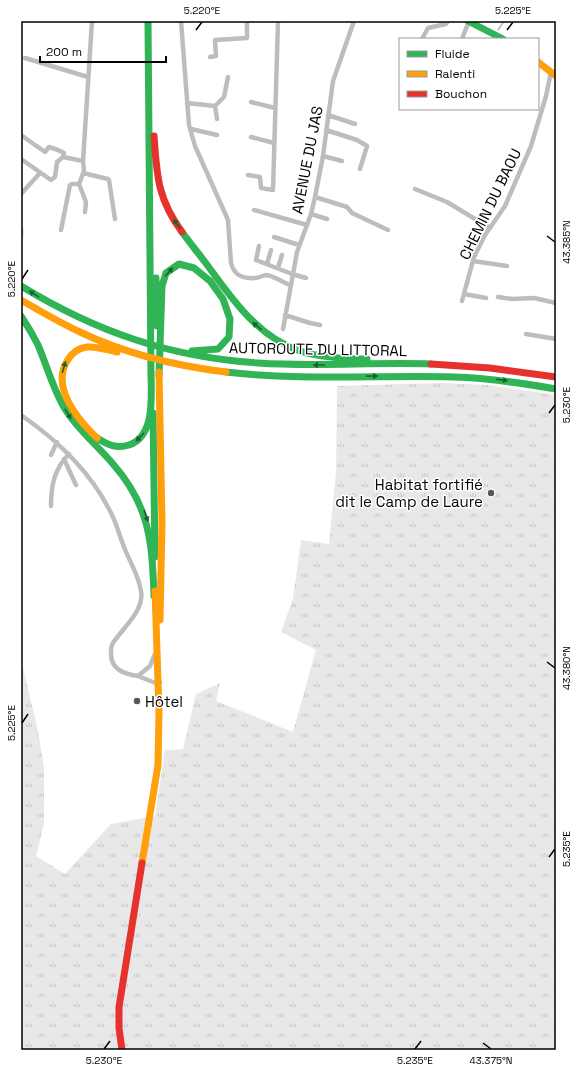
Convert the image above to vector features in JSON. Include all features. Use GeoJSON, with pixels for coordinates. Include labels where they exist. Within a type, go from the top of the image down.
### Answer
{"type":"FeatureCollection","features":[{"type":"Feature","properties":{"kind":"main road"},"geometry":{"type":"LineString","coordinates":[[122,1050],[118,1023],[158,765],[160,712],[159,678],[162,523],[148,21]]}},
{"type":"Feature","properties":{"kind":"main road"},"geometry":{"type":"LineString","coordinates":[[152,21],[156,336]]}},
{"type":"Feature","properties":{"kind":"main road"},"geometry":{"type":"LineString","coordinates":[[468,21],[501,38]]}},
{"type":"Feature","properties":{"kind":"main road"},"geometry":{"type":"LineString","coordinates":[[539,63],[553,74]]}},
{"type":"Feature","properties":{"kind":"main road"},"geometry":{"type":"LineString","coordinates":[[154,136],[161,192],[165,205],[231,298],[255,324],[272,338],[298,350],[317,356],[456,365]]}},
{"type":"Feature","properties":{"kind":"main road"},"geometry":{"type":"LineString","coordinates":[[56,307],[98,325],[146,342],[183,350],[209,352],[226,343],[232,326],[230,316],[219,293],[207,278],[194,267],[186,264],[174,266],[167,272],[161,294],[156,336],[151,372],[150,411],[148,424],[142,436],[137,441],[126,446],[108,444],[89,430],[78,417],[68,400],[62,380],[62,372],[65,361],[76,351],[88,347],[99,348],[165,365],[197,372],[250,377],[292,377]]}},
{"type":"Feature","properties":{"kind":"main road","name":"AUTOROUTE DU LITTORAL"},"geometry":{"type":"LineString","coordinates":[[21,286],[56,307],[108,331],[140,342],[202,357],[271,364],[456,365],[514,370],[556,377]]}},
{"type":"Feature","properties":{"kind":"main road","name":"AUTOROUTE DU LITTORAL"},"geometry":{"type":"LineString","coordinates":[[21,300],[88,337],[163,362],[219,372],[292,377],[456,377],[503,380],[556,389]]}},
{"type":"Feature","properties":{"kind":"main road"},"geometry":{"type":"LineString","coordinates":[[21,316],[38,345],[54,388],[69,415],[80,431],[126,479],[135,493],[148,522],[152,544],[156,651],[159,678]]}},
{"type":"Feature","properties":{"kind":"main road"},"geometry":{"type":"LineString","coordinates":[[151,372],[155,536],[154,596]]}},
{"type":"Feature","properties":{"kind":"street"},"geometry":{"type":"LineString","coordinates":[[85,212],[86,202],[79,184],[83,173],[92,21]]}},
{"type":"Feature","properties":{"kind":"street"},"geometry":{"type":"LineString","coordinates":[[181,21],[190,129],[195,146],[228,220],[231,263],[233,270],[236,274],[242,277],[254,278],[267,275],[290,286]]}},
{"type":"Feature","properties":{"kind":"street"},"geometry":{"type":"LineString","coordinates":[[210,58],[216,56],[215,40],[247,38],[247,21]]}},
{"type":"Feature","properties":{"kind":"street"},"geometry":{"type":"LineString","coordinates":[[248,175],[260,177],[261,188],[273,190],[278,21]]}},
{"type":"Feature","properties":{"kind":"street","name":"AVENUE DU JAS"},"geometry":{"type":"LineString","coordinates":[[283,329],[292,274],[299,245],[311,214],[315,197],[323,156],[333,81],[354,21]]}},
{"type":"Feature","properties":{"kind":"street"},"geometry":{"type":"LineString","coordinates":[[423,38],[428,28],[446,24],[448,21]]}},
{"type":"Feature","properties":{"kind":"street"},"geometry":{"type":"LineString","coordinates":[[462,38],[468,21]]}},
{"type":"Feature","properties":{"kind":"street"},"geometry":{"type":"LineString","coordinates":[[25,58],[88,77]]}},
{"type":"Feature","properties":{"kind":"street","name":"CHEMIN DU BAOU"},"geometry":{"type":"LineString","coordinates":[[462,301],[473,261],[485,235],[505,206],[531,146],[553,74]]}},
{"type":"Feature","properties":{"kind":"street"},"geometry":{"type":"LineString","coordinates":[[215,106],[224,97],[228,77]]}},
{"type":"Feature","properties":{"kind":"street"},"geometry":{"type":"LineString","coordinates":[[251,102],[275,108]]}},
{"type":"Feature","properties":{"kind":"street"},"geometry":{"type":"LineString","coordinates":[[187,103],[215,106]]}},
{"type":"Feature","properties":{"kind":"street"},"geometry":{"type":"LineString","coordinates":[[215,106],[217,119]]}},
{"type":"Feature","properties":{"kind":"street"},"geometry":{"type":"LineString","coordinates":[[328,115],[355,124]]}},
{"type":"Feature","properties":{"kind":"street"},"geometry":{"type":"LineString","coordinates":[[190,129],[217,135]]}},
{"type":"Feature","properties":{"kind":"street"},"geometry":{"type":"LineString","coordinates":[[326,130],[357,140],[367,146],[360,169]]}},
{"type":"Feature","properties":{"kind":"street"},"geometry":{"type":"LineString","coordinates":[[21,135],[45,152],[49,147],[64,153],[63,157]]}},
{"type":"Feature","properties":{"kind":"street"},"geometry":{"type":"LineString","coordinates":[[251,138],[274,143]]}},
{"type":"Feature","properties":{"kind":"street"},"geometry":{"type":"LineString","coordinates":[[323,156],[342,161]]}},
{"type":"Feature","properties":{"kind":"street"},"geometry":{"type":"LineString","coordinates":[[63,157],[83,161]]}},
{"type":"Feature","properties":{"kind":"street"},"geometry":{"type":"LineString","coordinates":[[21,159],[51,180],[55,177],[57,162],[63,157]]}},
{"type":"Feature","properties":{"kind":"street"},"geometry":{"type":"LineString","coordinates":[[21,194],[40,173]]}},
{"type":"Feature","properties":{"kind":"street"},"geometry":{"type":"LineString","coordinates":[[83,173],[109,180],[115,219]]}},
{"type":"Feature","properties":{"kind":"street"},"geometry":{"type":"LineString","coordinates":[[61,230],[70,185],[79,184]]}},
{"type":"Feature","properties":{"kind":"street"},"geometry":{"type":"LineString","coordinates":[[415,189],[447,202],[490,228]]}},
{"type":"Feature","properties":{"kind":"street"},"geometry":{"type":"LineString","coordinates":[[315,197],[347,207],[352,212],[388,230]]}},
{"type":"Feature","properties":{"kind":"street"},"geometry":{"type":"LineString","coordinates":[[254,210],[307,225]]}},
{"type":"Feature","properties":{"kind":"street"},"geometry":{"type":"LineString","coordinates":[[311,214],[327,219]]}},
{"type":"Feature","properties":{"kind":"street"},"geometry":{"type":"LineString","coordinates":[[21,229],[21,236]]}},
{"type":"Feature","properties":{"kind":"street"},"geometry":{"type":"LineString","coordinates":[[274,237],[299,245]]}},
{"type":"Feature","properties":{"kind":"street"},"geometry":{"type":"LineString","coordinates":[[259,246],[256,260],[306,278]]}},
{"type":"Feature","properties":{"kind":"street"},"geometry":{"type":"LineString","coordinates":[[267,264],[271,250]]}},
{"type":"Feature","properties":{"kind":"street"},"geometry":{"type":"LineString","coordinates":[[278,268],[282,255]]}},
{"type":"Feature","properties":{"kind":"street"},"geometry":{"type":"LineString","coordinates":[[473,261],[507,266]]}},
{"type":"Feature","properties":{"kind":"street"},"geometry":{"type":"LineString","coordinates":[[464,294],[486,298]]}},
{"type":"Feature","properties":{"kind":"street"},"geometry":{"type":"LineString","coordinates":[[498,297],[512,300],[534,298],[556,303]]}},
{"type":"Feature","properties":{"kind":"street"},"geometry":{"type":"LineString","coordinates":[[285,315],[320,325]]}},
{"type":"Feature","properties":{"kind":"street"},"geometry":{"type":"LineString","coordinates":[[526,334],[556,339]]}},
{"type":"Feature","properties":{"kind":"street"},"geometry":{"type":"LineString","coordinates":[[21,415],[57,442],[69,454],[83,470],[109,509],[126,554],[136,571],[140,585],[141,599],[138,609],[112,645],[111,658],[116,668],[126,674],[159,678]]}},
{"type":"Feature","properties":{"kind":"street"},"geometry":{"type":"LineString","coordinates":[[51,455],[57,442]]}},
{"type":"Feature","properties":{"kind":"street"},"geometry":{"type":"LineString","coordinates":[[51,506],[51,489],[56,474],[64,459],[69,454]]}},
{"type":"Feature","properties":{"kind":"street"},"geometry":{"type":"LineString","coordinates":[[64,459],[76,484]]}},
{"type":"Feature","properties":{"kind":"street"},"geometry":{"type":"LineString","coordinates":[[138,676],[154,660],[156,651]]}},
{"type":"Feature","properties":{"kind":"street"},"geometry":{"type":"LineString","coordinates":[[147,668],[152,668],[159,678]]}},
{"type":"Feature","properties":{"kind":"green space"},"geometry":{"type":"Polygon","coordinates":[[[440,383],[488,385],[556,395],[556,1050],[21,1050],[21,668],[23,668],[38,731],[44,768],[44,824],[36,856],[65,874],[111,824],[155,816],[165,750],[183,749],[196,694],[220,683],[216,701],[293,732],[316,650],[281,632],[293,599],[301,540],[329,544],[336,472],[337,386],[440,383]]]}},
{"type":"Feature","properties":{"kind":"waterway"},"geometry":{"type":"LineString","coordinates":[[498,30],[504,21]]}},
{"type":"Feature","properties":{"kind":"traffic: fast"},"geometry":{"type":"LineString","coordinates":[[148,21],[151,377]]}},
{"type":"Feature","properties":{"kind":"traffic: fast"},"geometry":{"type":"LineString","coordinates":[[468,21],[501,38]]}},
{"type":"Feature","properties":{"kind":"traffic: fast"},"geometry":{"type":"LineString","coordinates":[[182,232],[237,304],[259,327],[272,337],[285,345],[308,353],[333,358],[367,359]]}},
{"type":"Feature","properties":{"kind":"traffic: fast"},"geometry":{"type":"LineString","coordinates":[[159,376],[162,286],[166,273],[179,264],[194,268],[210,281],[223,299],[230,319],[229,337],[218,349],[192,351]]}},
{"type":"Feature","properties":{"kind":"traffic: fast"},"geometry":{"type":"LineString","coordinates":[[156,278],[157,326]]}},
{"type":"Feature","properties":{"kind":"traffic: fast"},"geometry":{"type":"LineString","coordinates":[[21,286],[78,317],[106,329],[135,340],[194,355],[225,360],[279,364],[431,364]]}},
{"type":"Feature","properties":{"kind":"traffic: fast"},"geometry":{"type":"LineString","coordinates":[[21,316],[38,345],[61,401],[70,417],[113,464],[135,495],[147,526],[152,558],[154,596]]}},
{"type":"Feature","properties":{"kind":"traffic: fast"},"geometry":{"type":"LineString","coordinates":[[97,438],[105,443],[120,447],[129,445],[138,440],[144,433],[148,424],[150,413],[151,372]]}},
{"type":"Feature","properties":{"kind":"traffic: fast"},"geometry":{"type":"LineString","coordinates":[[226,372],[254,375],[312,377],[467,378],[505,381],[556,389]]}},
{"type":"Feature","properties":{"kind":"traffic: fast"},"geometry":{"type":"LineString","coordinates":[[153,413],[155,557]]}},
{"type":"Feature","properties":{"kind":"traffic: slow"},"geometry":{"type":"LineString","coordinates":[[539,63],[556,76]]}},
{"type":"Feature","properties":{"kind":"traffic: slow"},"geometry":{"type":"LineString","coordinates":[[21,300],[50,317],[115,347],[170,363],[226,372]]}},
{"type":"Feature","properties":{"kind":"traffic: slow"},"geometry":{"type":"LineString","coordinates":[[97,438],[82,422],[69,403],[64,392],[62,382],[63,371],[69,358],[81,349],[94,347],[117,352]]}},
{"type":"Feature","properties":{"kind":"traffic: slow"},"geometry":{"type":"LineString","coordinates":[[159,372],[162,523],[160,620]]}},
{"type":"Feature","properties":{"kind":"traffic: slow"},"geometry":{"type":"LineString","coordinates":[[142,863],[158,765],[159,712],[155,591]]}},
{"type":"Feature","properties":{"kind":"traffic: jam"},"geometry":{"type":"LineString","coordinates":[[154,136],[156,163],[163,197],[174,220],[182,232]]}},
{"type":"Feature","properties":{"kind":"traffic: jam"},"geometry":{"type":"LineString","coordinates":[[431,364],[490,368],[556,377]]}},
{"type":"Feature","properties":{"kind":"traffic: jam"},"geometry":{"type":"LineString","coordinates":[[122,1050],[119,1028],[119,1007],[142,863]]}},
{"type":"Feature","properties":{"kind":"place","name":"Habitat fortifié dit le Camp de Laure"},"geometry":{"type":"Point","coordinates":[491,493]}},
{"type":"Feature","properties":{"kind":"place","name":"Hôtel"},"geometry":{"type":"Point","coordinates":[137,701]}}]}
